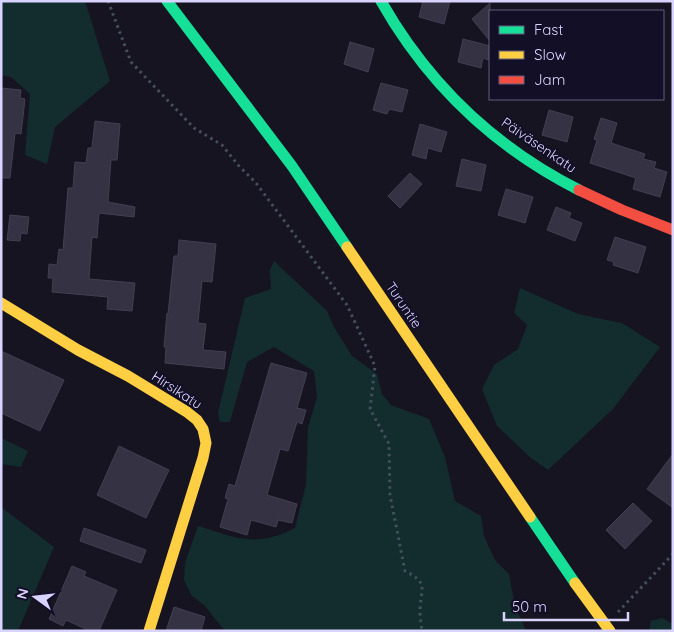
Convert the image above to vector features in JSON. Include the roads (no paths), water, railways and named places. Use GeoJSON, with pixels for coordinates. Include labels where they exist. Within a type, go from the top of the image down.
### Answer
{"type":"FeatureCollection","features":[{"type":"Feature","properties":{"kind":"main road","name":"Turuntie"},"geometry":{"type":"LineString","coordinates":[[166,1],[292,166],[575,583],[610,631]]}},
{"type":"Feature","properties":{"kind":"main road","name":"Päiväsenkatu"},"geometry":{"type":"LineString","coordinates":[[381,1],[394,27],[444,90],[502,142],[542,169],[586,193],[673,230]]}},
{"type":"Feature","properties":{"kind":"main road","name":"Hirsikatu"},"geometry":{"type":"LineString","coordinates":[[1,303],[78,350],[128,376],[188,412],[203,429],[206,443],[203,458],[149,631]]}}]}
